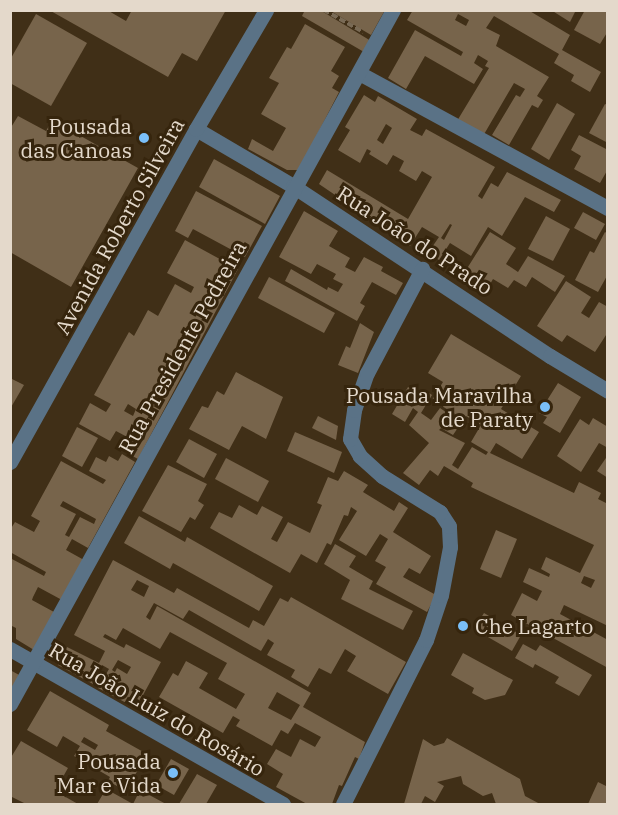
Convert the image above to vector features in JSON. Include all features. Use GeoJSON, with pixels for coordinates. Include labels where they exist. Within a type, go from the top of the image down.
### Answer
{"type":"FeatureCollection","features":[{"type":"Feature","properties":{"kind":"street","name":"Avenida Roberto Silveira"},"geometry":{"type":"LineString","coordinates":[[10,462],[196,129],[266,10]]}},
{"type":"Feature","properties":{"kind":"street","name":"Rua Presidente Pedreira"},"geometry":{"type":"LineString","coordinates":[[10,704],[293,186],[393,10]]}},
{"type":"Feature","properties":{"kind":"street"},"geometry":{"type":"LineString","coordinates":[[359,73],[608,208]]}},
{"type":"Feature","properties":{"kind":"street","name":"Rua João do Prado"},"geometry":{"type":"LineString","coordinates":[[196,129],[293,186],[422,269],[550,356],[608,391]]}},
{"type":"Feature","properties":{"kind":"street"},"geometry":{"type":"LineString","coordinates":[[343,804],[426,640],[441,595],[450,547],[449,526],[440,512],[382,476],[360,456],[350,439],[354,410],[367,373],[422,269]]}},
{"type":"Feature","properties":{"kind":"street","name":"Rua João Luiz do Rosário"},"geometry":{"type":"LineString","coordinates":[[10,649],[283,804]]}},
{"type":"Feature","properties":{"kind":"path"},"geometry":{"type":"LineString","coordinates":[[324,10],[376,40]]}},
{"type":"Feature","properties":{"kind":"building"},"geometry":{"type":"Polygon","coordinates":[[[49,10],[107,10],[126,21],[132,10],[226,10],[197,61],[182,53],[168,77],[49,10]]]}},
{"type":"Feature","properties":{"kind":"building"},"geometry":{"type":"Polygon","coordinates":[[[305,10],[320,10],[371,41],[364,52],[302,16],[305,10]]]}},
{"type":"Feature","properties":{"kind":"building"},"geometry":{"type":"Polygon","coordinates":[[[329,10],[385,10],[371,35],[329,10]]]}},
{"type":"Feature","properties":{"kind":"building"},"geometry":{"type":"Polygon","coordinates":[[[413,10],[528,10],[570,35],[562,50],[601,72],[590,92],[571,81],[574,75],[554,63],[559,54],[494,16],[486,28],[500,35],[496,46],[549,77],[537,96],[543,100],[538,108],[532,105],[509,145],[492,135],[516,95],[520,97],[525,89],[514,83],[483,136],[457,121],[489,68],[485,66],[488,61],[478,55],[474,63],[483,69],[474,84],[425,56],[406,89],[388,78],[415,30],[461,56],[463,52],[407,20],[413,10]],[[458,14],[455,20],[466,26],[469,20],[458,14]]]}},
{"type":"Feature","properties":{"kind":"building"},"geometry":{"type":"Polygon","coordinates":[[[551,10],[576,10],[570,22],[551,10]]]}},
{"type":"Feature","properties":{"kind":"building"},"geometry":{"type":"Polygon","coordinates":[[[585,10],[608,10],[608,31],[600,44],[574,30],[585,10]]]}},
{"type":"Feature","properties":{"kind":"building"},"geometry":{"type":"Polygon","coordinates":[[[36,14],[87,43],[51,106],[10,83],[10,60],[36,14]]]}},
{"type":"Feature","properties":{"kind":"building"},"geometry":{"type":"Polygon","coordinates":[[[305,24],[345,47],[331,71],[339,76],[332,88],[339,92],[299,170],[287,170],[248,149],[252,139],[273,151],[286,128],[261,114],[279,83],[269,78],[287,47],[291,49],[305,24]]]}},
{"type":"Feature","properties":{"kind":"building"},"geometry":{"type":"Polygon","coordinates":[[[364,95],[375,102],[378,96],[417,119],[410,130],[422,136],[426,129],[495,167],[478,196],[482,199],[491,183],[498,187],[507,172],[561,200],[554,212],[525,197],[502,236],[488,227],[471,256],[450,243],[439,260],[428,253],[439,237],[422,227],[410,246],[319,184],[327,170],[408,219],[432,177],[422,171],[416,181],[399,171],[404,161],[393,155],[387,165],[369,154],[371,151],[367,149],[360,163],[338,150],[350,130],[345,127],[364,95]],[[386,124],[377,140],[383,144],[392,128],[386,124]],[[450,224],[441,238],[444,240],[452,225],[450,224]]]}},
{"type":"Feature","properties":{"kind":"building"},"geometry":{"type":"Polygon","coordinates":[[[557,103],[575,114],[549,160],[531,149],[557,103]]]}},
{"type":"Feature","properties":{"kind":"building"},"geometry":{"type":"Polygon","coordinates":[[[605,104],[608,105],[608,143],[589,133],[605,104]]]}},
{"type":"Feature","properties":{"kind":"building"},"geometry":{"type":"Polygon","coordinates":[[[18,116],[46,131],[52,120],[138,168],[71,287],[10,252],[10,129],[18,116]]]}},
{"type":"Feature","properties":{"kind":"building"},"geometry":{"type":"Polygon","coordinates":[[[579,135],[608,150],[608,169],[600,183],[574,169],[581,156],[571,150],[579,135]]]}},
{"type":"Feature","properties":{"kind":"building"},"geometry":{"type":"Polygon","coordinates":[[[214,159],[280,196],[265,224],[199,187],[214,159]]]}},
{"type":"Feature","properties":{"kind":"building"},"geometry":{"type":"Polygon","coordinates":[[[196,191],[262,226],[245,257],[193,229],[188,238],[175,231],[196,191]]]}},
{"type":"Feature","properties":{"kind":"building"},"geometry":{"type":"Polygon","coordinates":[[[304,211],[338,231],[329,246],[350,258],[345,267],[355,272],[364,257],[383,267],[381,271],[403,283],[396,295],[372,282],[360,303],[365,306],[357,321],[285,281],[291,269],[327,290],[328,287],[338,292],[343,284],[333,279],[336,274],[317,264],[311,274],[279,257],[304,211]]]}},
{"type":"Feature","properties":{"kind":"building"},"geometry":{"type":"Polygon","coordinates":[[[583,212],[605,224],[596,240],[574,228],[583,212]]]}},
{"type":"Feature","properties":{"kind":"building"},"geometry":{"type":"Polygon","coordinates":[[[546,216],[570,229],[553,261],[528,249],[546,216]]]}},
{"type":"Feature","properties":{"kind":"building"},"geometry":{"type":"Polygon","coordinates":[[[490,232],[516,248],[506,264],[518,272],[528,256],[565,276],[555,292],[532,277],[526,287],[514,280],[508,288],[493,279],[485,293],[461,278],[490,232]]]}},
{"type":"Feature","properties":{"kind":"building"},"geometry":{"type":"Polygon","coordinates":[[[605,232],[608,234],[608,274],[598,292],[575,280],[590,251],[594,253],[605,232]]]}},
{"type":"Feature","properties":{"kind":"building"},"geometry":{"type":"Polygon","coordinates":[[[185,240],[238,269],[138,459],[125,452],[131,439],[116,431],[110,441],[79,424],[90,403],[106,412],[111,404],[94,395],[129,332],[134,336],[148,310],[158,316],[175,284],[191,293],[194,287],[167,273],[185,240]],[[128,404],[124,411],[133,416],[136,409],[128,404]]]}},
{"type":"Feature","properties":{"kind":"building"},"geometry":{"type":"Polygon","coordinates":[[[269,277],[335,313],[324,333],[258,298],[269,277]]]}},
{"type":"Feature","properties":{"kind":"building"},"geometry":{"type":"Polygon","coordinates":[[[566,281],[591,297],[581,313],[589,318],[599,302],[608,307],[608,332],[595,352],[567,335],[562,342],[537,326],[566,281]]]}},
{"type":"Feature","properties":{"kind":"building"},"geometry":{"type":"Polygon","coordinates":[[[360,323],[374,332],[358,373],[338,365],[346,346],[350,348],[360,323]]]}},
{"type":"Feature","properties":{"kind":"building"},"geometry":{"type":"Polygon","coordinates":[[[451,334],[521,376],[501,409],[539,432],[522,459],[496,443],[490,453],[574,493],[579,482],[601,493],[598,499],[608,504],[608,626],[564,605],[560,614],[608,640],[608,668],[511,615],[522,593],[537,601],[542,591],[523,582],[529,568],[549,577],[550,574],[541,569],[546,557],[580,573],[594,545],[471,487],[473,483],[444,466],[438,476],[430,470],[419,485],[403,473],[429,443],[409,425],[418,412],[413,408],[405,422],[392,414],[408,387],[422,395],[425,390],[432,395],[421,413],[431,420],[440,408],[453,417],[455,414],[432,400],[443,382],[428,373],[451,334]],[[466,416],[453,435],[441,428],[439,430],[465,443],[452,465],[458,469],[472,447],[486,455],[488,452],[471,442],[481,425],[466,416]],[[584,576],[581,583],[591,588],[595,580],[584,576]]]}},
{"type":"Feature","properties":{"kind":"building"},"geometry":{"type":"Polygon","coordinates":[[[236,372],[283,397],[266,439],[242,426],[229,450],[189,429],[202,406],[208,408],[217,391],[224,395],[236,372]]]}},
{"type":"Feature","properties":{"kind":"building"},"geometry":{"type":"Polygon","coordinates":[[[10,378],[24,385],[10,409],[10,378]]]}},
{"type":"Feature","properties":{"kind":"building"},"geometry":{"type":"Polygon","coordinates":[[[558,383],[581,397],[560,433],[543,423],[547,417],[539,413],[558,383]]]}},
{"type":"Feature","properties":{"kind":"building"},"geometry":{"type":"Polygon","coordinates":[[[318,416],[338,426],[336,440],[312,428],[318,416]]]}},
{"type":"Feature","properties":{"kind":"building"},"geometry":{"type":"Polygon","coordinates":[[[593,418],[608,427],[608,448],[599,443],[581,472],[557,456],[580,419],[589,425],[593,418]]]}},
{"type":"Feature","properties":{"kind":"building"},"geometry":{"type":"Polygon","coordinates":[[[77,427],[98,438],[82,467],[62,456],[77,427]]]}},
{"type":"Feature","properties":{"kind":"building"},"geometry":{"type":"Polygon","coordinates":[[[295,432],[342,452],[334,473],[287,451],[295,432]]]}},
{"type":"Feature","properties":{"kind":"building"},"geometry":{"type":"Polygon","coordinates":[[[189,439],[217,454],[204,478],[176,462],[189,439]]]}},
{"type":"Feature","properties":{"kind":"building"},"geometry":{"type":"Polygon","coordinates":[[[122,454],[135,462],[88,548],[72,539],[66,550],[84,560],[62,600],[38,587],[33,597],[32,600],[54,612],[34,650],[16,639],[16,628],[10,625],[10,558],[44,576],[46,572],[10,552],[10,530],[15,522],[34,532],[40,521],[31,516],[61,461],[103,484],[106,480],[89,471],[96,457],[106,462],[109,456],[118,461],[122,454]],[[63,501],[60,506],[76,514],[65,535],[69,537],[80,517],[94,524],[96,519],[63,501]]]}},
{"type":"Feature","properties":{"kind":"building"},"geometry":{"type":"Polygon","coordinates":[[[608,455],[608,478],[597,471],[608,455]]]}},
{"type":"Feature","properties":{"kind":"building"},"geometry":{"type":"Polygon","coordinates":[[[226,458],[269,481],[258,502],[215,479],[226,458]]]}},
{"type":"Feature","properties":{"kind":"building"},"geometry":{"type":"Polygon","coordinates":[[[168,465],[207,484],[198,501],[204,505],[195,520],[190,517],[181,532],[142,511],[168,465]]]}},
{"type":"Feature","properties":{"kind":"building"},"geometry":{"type":"Polygon","coordinates":[[[344,471],[368,485],[363,492],[394,511],[399,502],[408,508],[393,532],[431,556],[420,574],[409,568],[403,577],[436,595],[427,612],[376,584],[386,567],[375,561],[388,539],[380,534],[366,556],[339,540],[357,511],[351,507],[348,516],[344,515],[331,545],[327,543],[317,563],[301,554],[290,573],[210,528],[219,512],[232,518],[239,505],[257,515],[262,506],[283,517],[271,539],[277,542],[288,522],[310,533],[322,505],[317,503],[328,477],[338,481],[344,471]]]}},
{"type":"Feature","properties":{"kind":"building"},"geometry":{"type":"Polygon","coordinates":[[[139,516],[185,542],[187,537],[273,586],[259,611],[173,563],[170,569],[124,543],[139,516]]]}},
{"type":"Feature","properties":{"kind":"building"},"geometry":{"type":"Polygon","coordinates":[[[496,530],[517,539],[501,578],[480,569],[496,530]]]}},
{"type":"Feature","properties":{"kind":"building"},"geometry":{"type":"Polygon","coordinates":[[[335,544],[356,556],[349,567],[373,581],[369,589],[413,611],[403,630],[341,599],[350,580],[324,564],[335,544]]]}},
{"type":"Feature","properties":{"kind":"building"},"geometry":{"type":"Polygon","coordinates":[[[113,560],[174,593],[177,588],[249,628],[253,620],[264,626],[280,598],[288,602],[291,597],[406,662],[388,694],[347,671],[356,656],[345,649],[331,674],[319,668],[308,687],[291,677],[295,670],[267,655],[274,643],[268,639],[261,651],[189,610],[183,619],[154,603],[146,617],[150,620],[157,606],[311,693],[303,707],[365,742],[359,759],[355,757],[342,786],[339,785],[332,804],[307,804],[276,787],[283,774],[267,764],[276,749],[291,757],[300,739],[315,747],[321,737],[295,723],[288,734],[281,730],[272,746],[236,726],[240,720],[233,716],[223,733],[159,697],[173,673],[178,676],[186,661],[208,673],[199,688],[236,709],[245,694],[218,679],[227,663],[170,632],[160,649],[123,628],[116,640],[105,634],[103,637],[124,648],[126,644],[161,662],[136,708],[98,688],[109,669],[102,665],[93,684],[58,665],[67,647],[99,663],[105,651],[74,635],[113,560]],[[137,580],[131,590],[144,597],[149,586],[137,580]],[[118,660],[112,670],[115,672],[117,668],[127,674],[131,667],[118,660]],[[277,692],[268,708],[291,720],[300,705],[277,692]]]}},
{"type":"Feature","properties":{"kind":"building"},"geometry":{"type":"Polygon","coordinates":[[[484,613],[521,635],[512,651],[474,629],[484,613]]]}},
{"type":"Feature","properties":{"kind":"building"},"geometry":{"type":"Polygon","coordinates":[[[523,644],[536,651],[540,645],[592,675],[579,696],[555,683],[559,677],[535,664],[533,668],[515,658],[523,644]]]}},
{"type":"Feature","properties":{"kind":"building"},"geometry":{"type":"Polygon","coordinates":[[[463,653],[513,680],[505,695],[485,700],[472,693],[474,688],[451,675],[463,653]]]}},
{"type":"Feature","properties":{"kind":"building"},"geometry":{"type":"Polygon","coordinates":[[[10,670],[21,676],[10,695],[10,670]]]}},
{"type":"Feature","properties":{"kind":"building"},"geometry":{"type":"Polygon","coordinates":[[[50,691],[109,725],[106,731],[147,754],[126,791],[108,781],[110,777],[74,756],[80,746],[63,736],[57,747],[27,730],[50,691]],[[84,737],[81,742],[95,750],[98,745],[84,737]]]}},
{"type":"Feature","properties":{"kind":"building"},"geometry":{"type":"Polygon","coordinates":[[[447,738],[520,779],[525,796],[540,804],[496,804],[492,793],[483,796],[463,784],[461,776],[437,782],[444,786],[435,802],[425,796],[421,804],[404,804],[423,739],[434,746],[444,743],[447,738]]]}},
{"type":"Feature","properties":{"kind":"building"},"geometry":{"type":"Polygon","coordinates":[[[21,741],[68,768],[55,791],[78,804],[26,804],[10,796],[10,759],[21,741]]]}},
{"type":"Feature","properties":{"kind":"building"},"geometry":{"type":"Polygon","coordinates":[[[171,759],[189,769],[174,795],[156,785],[171,759]]]}},
{"type":"Feature","properties":{"kind":"building"},"geometry":{"type":"Polygon","coordinates":[[[197,774],[217,785],[206,804],[179,804],[197,774]]]}},
{"type":"Feature","properties":{"kind":"building"},"geometry":{"type":"Polygon","coordinates":[[[598,782],[608,787],[608,804],[588,804],[598,782]]]}},
{"type":"Feature","properties":{"kind":"building"},"geometry":{"type":"Polygon","coordinates":[[[106,789],[133,804],[97,804],[106,789]]]}},
{"type":"Feature","properties":{"kind":"building"},"geometry":{"type":"Polygon","coordinates":[[[140,790],[166,804],[133,804],[140,790]]]}},
{"type":"Feature","properties":{"kind":"place","name":"Pousada das Canoas"},"geometry":{"type":"Point","coordinates":[144,138]}},
{"type":"Feature","properties":{"kind":"place","name":"Pousada Maravilha de Paraty"},"geometry":{"type":"Point","coordinates":[545,407]}},
{"type":"Feature","properties":{"kind":"place","name":"Che Lagarto"},"geometry":{"type":"Point","coordinates":[463,626]}},
{"type":"Feature","properties":{"kind":"place","name":"Pousada Mar e Vida"},"geometry":{"type":"Point","coordinates":[173,773]}}]}
